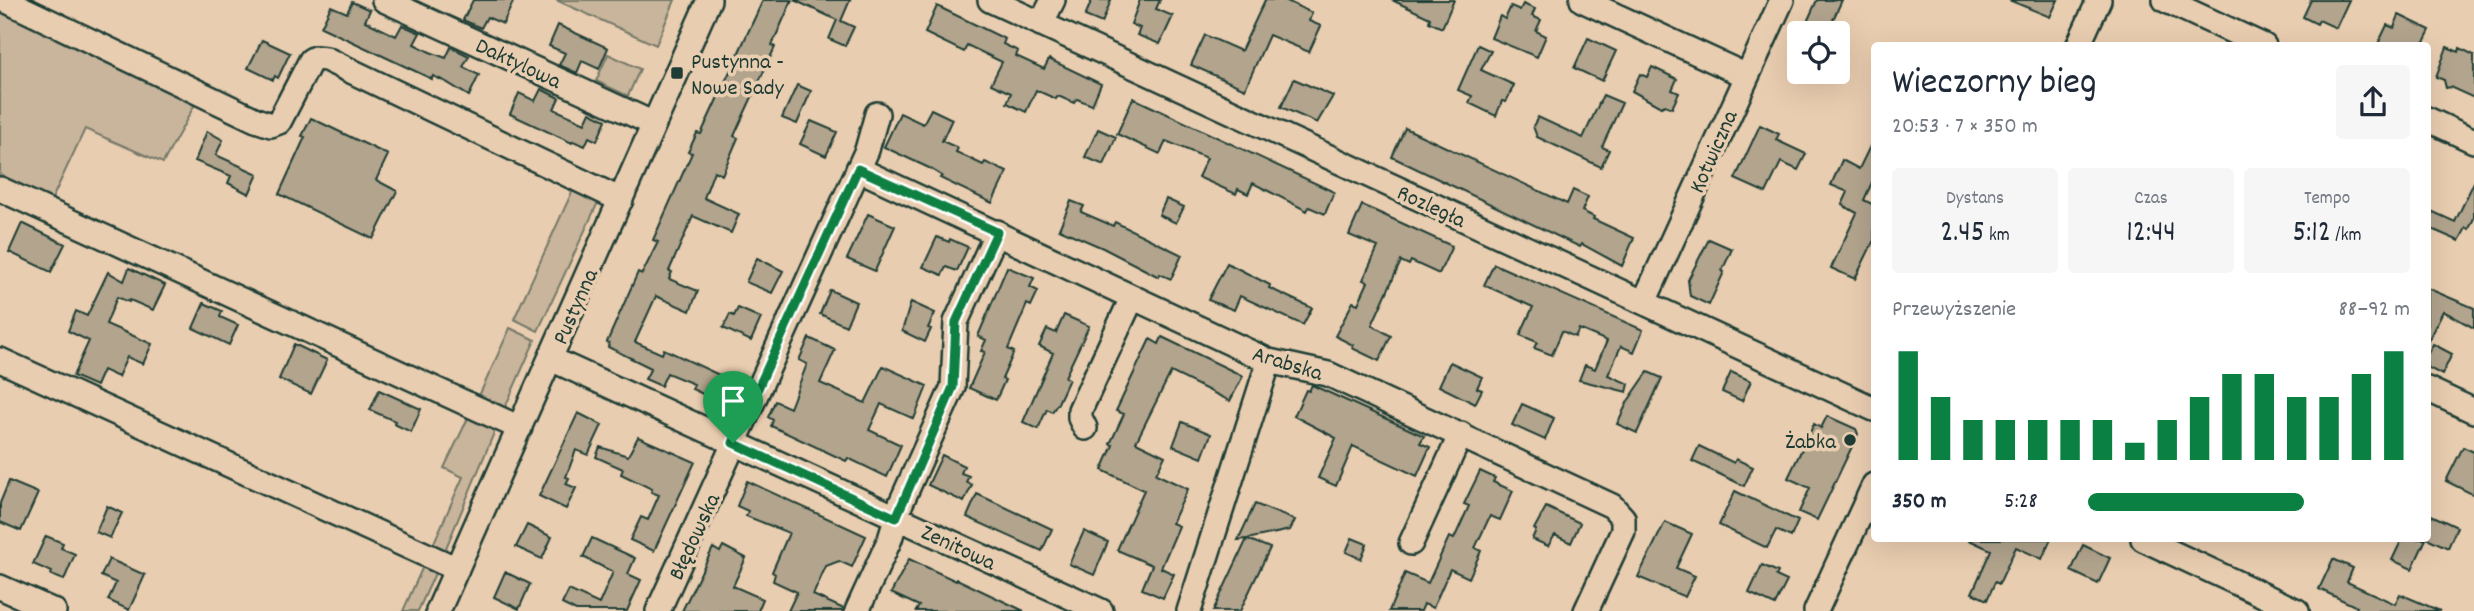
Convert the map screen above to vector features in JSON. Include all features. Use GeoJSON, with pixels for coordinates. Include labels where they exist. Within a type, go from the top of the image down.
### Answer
{"type":"FeatureCollection","features":[{"type":"Feature","properties":{"kind":"street"},"geometry":{"type":"LineString","coordinates":[[5,0],[271,125],[279,122],[311,61],[315,58],[326,59],[621,200]]}},
{"type":"Feature","properties":{"kind":"street","name":"Daktylowa"},"geometry":{"type":"LineString","coordinates":[[384,0],[654,124]]}},
{"type":"Feature","properties":{"kind":"street","name":"Pustynna"},"geometry":{"type":"LineString","coordinates":[[438,611],[709,0]]}},
{"type":"Feature","properties":{"kind":"street","name":"Rozległa"},"geometry":{"type":"LineString","coordinates":[[990,0],[1871,408]]}},
{"type":"Feature","properties":{"kind":"street"},"geometry":{"type":"LineString","coordinates":[[1041,24],[1053,0]]}},
{"type":"Feature","properties":{"kind":"street"},"geometry":{"type":"LineString","coordinates":[[1582,0],[1746,76]]}},
{"type":"Feature","properties":{"kind":"street","name":"Kotwiczna"},"geometry":{"type":"LineString","coordinates":[[1644,302],[1782,0]]}},
{"type":"Feature","properties":{"kind":"street"},"geometry":{"type":"LineString","coordinates":[[2080,42],[2099,0]]}},
{"type":"Feature","properties":{"kind":"street"},"geometry":{"type":"LineString","coordinates":[[2165,0],[2255,42]]}},
{"type":"Feature","properties":{"kind":"street","name":"Błędowska"},"geometry":{"type":"LineString","coordinates":[[658,611],[867,150],[877,114]]}},
{"type":"Feature","properties":{"kind":"street"},"geometry":{"type":"LineString","coordinates":[[2431,121],[2474,141]]}},
{"type":"Feature","properties":{"kind":"street","name":"Arabska"},"geometry":{"type":"LineString","coordinates":[[858,169],[1269,361],[1322,371],[1612,506],[1623,518],[1623,531],[1586,611]]}},
{"type":"Feature","properties":{"kind":"street"},"geometry":{"type":"LineString","coordinates":[[0,189],[520,428]]}},
{"type":"Feature","properties":{"kind":"street"},"geometry":{"type":"LineString","coordinates":[[857,611],[953,387],[956,322],[997,232]]}},
{"type":"Feature","properties":{"kind":"street"},"geometry":{"type":"LineString","coordinates":[[1085,428],[1080,418],[1080,410],[1132,298]]}},
{"type":"Feature","properties":{"kind":"street","name":"Zenitowa"},"geometry":{"type":"LineString","coordinates":[[551,359],[896,518],[1060,603],[1101,611]]}},
{"type":"Feature","properties":{"kind":"street"},"geometry":{"type":"LineString","coordinates":[[0,360],[457,569]]}},
{"type":"Feature","properties":{"kind":"street"},"geometry":{"type":"LineString","coordinates":[[1189,611],[1269,361]]}},
{"type":"Feature","properties":{"kind":"street"},"geometry":{"type":"LineString","coordinates":[[2431,391],[2474,411]]}},
{"type":"Feature","properties":{"kind":"street"},"geometry":{"type":"LineString","coordinates":[[1411,543],[1461,434]]}},
{"type":"Feature","properties":{"kind":"street"},"geometry":{"type":"LineString","coordinates":[[1816,611],[1871,492]]}},
{"type":"Feature","properties":{"kind":"street"},"geometry":{"type":"LineString","coordinates":[[2157,542],[2297,611]]}},
{"type":"Feature","properties":{"kind":"street"},"geometry":{"type":"LineString","coordinates":[[0,587],[54,611]]}},
{"type":"Feature","properties":{"kind":"shaded area"},"geometry":{"type":"Polygon","coordinates":[[[556,0],[675,0],[656,45],[556,0]]]}},
{"type":"Feature","properties":{"kind":"shaded area"},"geometry":{"type":"Polygon","coordinates":[[[0,2],[199,97],[163,163],[85,129],[51,201],[0,189],[0,2]]]}},
{"type":"Feature","properties":{"kind":"shaded area"},"geometry":{"type":"Polygon","coordinates":[[[608,54],[640,69],[628,96],[596,81],[608,54]]]}},
{"type":"Feature","properties":{"kind":"shaded area"},"geometry":{"type":"Polygon","coordinates":[[[576,183],[601,196],[538,331],[514,319],[576,183]]]}},
{"type":"Feature","properties":{"kind":"shaded area"},"geometry":{"type":"Polygon","coordinates":[[[510,328],[535,340],[503,412],[478,398],[510,328]]]}},
{"type":"Feature","properties":{"kind":"shaded area"},"geometry":{"type":"Polygon","coordinates":[[[470,414],[496,428],[444,553],[432,547],[463,477],[444,468],[470,414]]]}},
{"type":"Feature","properties":{"kind":"shaded area"},"geometry":{"type":"Polygon","coordinates":[[[424,564],[437,569],[418,611],[403,611],[424,564]]]}},
{"type":"Feature","properties":{"kind":"building"},"geometry":{"type":"Polygon","coordinates":[[[473,0],[514,0],[503,24],[487,17],[481,28],[463,20],[473,0]]]}},
{"type":"Feature","properties":{"kind":"building"},"geometry":{"type":"Polygon","coordinates":[[[763,0],[792,0],[772,45],[775,47],[734,136],[738,138],[722,175],[714,171],[704,198],[739,214],[731,233],[693,216],[669,271],[672,272],[669,279],[698,291],[690,311],[656,296],[635,342],[662,354],[664,349],[732,381],[722,403],[692,389],[694,384],[667,373],[661,386],[645,379],[651,368],[608,347],[607,342],[638,272],[642,274],[658,242],[653,240],[692,153],[688,152],[697,133],[701,134],[763,0]]]}},
{"type":"Feature","properties":{"kind":"building"},"geometry":{"type":"Polygon","coordinates":[[[794,0],[850,0],[841,21],[854,27],[845,46],[829,39],[837,20],[794,0]]]}},
{"type":"Feature","properties":{"kind":"building"},"geometry":{"type":"Polygon","coordinates":[[[1092,0],[1111,0],[1102,23],[1085,16],[1092,0]]]}},
{"type":"Feature","properties":{"kind":"building"},"geometry":{"type":"Polygon","coordinates":[[[1140,0],[1160,0],[1156,9],[1173,16],[1160,44],[1137,35],[1140,28],[1131,24],[1140,0]]]}},
{"type":"Feature","properties":{"kind":"building"},"geometry":{"type":"Polygon","coordinates":[[[1265,0],[1285,0],[1312,13],[1309,21],[1321,26],[1309,52],[1269,35],[1245,89],[1191,65],[1205,35],[1241,51],[1265,0]]]}},
{"type":"Feature","properties":{"kind":"building"},"geometry":{"type":"Polygon","coordinates":[[[1392,0],[1454,0],[1442,28],[1429,22],[1430,18],[1392,0]]]}},
{"type":"Feature","properties":{"kind":"building"},"geometry":{"type":"Polygon","coordinates":[[[1817,0],[1842,0],[1832,21],[1807,21],[1817,0]]]}},
{"type":"Feature","properties":{"kind":"building"},"geometry":{"type":"Polygon","coordinates":[[[2009,0],[2058,0],[2050,17],[2009,0]]]}},
{"type":"Feature","properties":{"kind":"building"},"geometry":{"type":"Polygon","coordinates":[[[2311,0],[2349,0],[2336,28],[2319,20],[2317,24],[2303,17],[2311,0]]]}},
{"type":"Feature","properties":{"kind":"building"},"geometry":{"type":"Polygon","coordinates":[[[352,2],[370,10],[365,21],[396,36],[402,25],[420,33],[414,44],[430,52],[446,58],[451,47],[469,56],[463,67],[479,75],[469,96],[446,82],[433,76],[432,79],[321,27],[331,6],[347,13],[352,2]]]}},
{"type":"Feature","properties":{"kind":"building"},"geometry":{"type":"Polygon","coordinates":[[[1523,4],[1535,9],[1532,16],[1541,20],[1536,31],[1546,36],[1537,57],[1491,38],[1500,16],[1505,19],[1511,6],[1520,10],[1523,4]]]}},
{"type":"Feature","properties":{"kind":"building"},"geometry":{"type":"Polygon","coordinates":[[[937,6],[1005,39],[1003,44],[1018,51],[1016,56],[1044,69],[1049,59],[1101,84],[1092,105],[1077,99],[1074,103],[1058,96],[1056,99],[1036,90],[1026,112],[1007,103],[1011,93],[991,84],[1002,62],[967,45],[964,52],[925,33],[937,6]]]}},
{"type":"Feature","properties":{"kind":"building"},"geometry":{"type":"Polygon","coordinates":[[[2399,15],[2430,30],[2424,42],[2379,42],[2387,25],[2394,28],[2399,15]]]}},
{"type":"Feature","properties":{"kind":"building"},"geometry":{"type":"Polygon","coordinates":[[[558,25],[608,48],[599,69],[582,61],[577,73],[559,65],[565,53],[549,46],[558,25]]]}},
{"type":"Feature","properties":{"kind":"building"},"geometry":{"type":"Polygon","coordinates":[[[1588,38],[1616,51],[1602,81],[1574,68],[1588,38]]]}},
{"type":"Feature","properties":{"kind":"building"},"geometry":{"type":"Polygon","coordinates":[[[262,40],[290,53],[278,78],[275,76],[273,80],[248,68],[262,40]]]}},
{"type":"Feature","properties":{"kind":"building"},"geometry":{"type":"Polygon","coordinates":[[[1478,45],[1491,51],[1481,70],[1514,85],[1506,102],[1502,101],[1496,116],[1469,103],[1472,96],[1458,90],[1478,45]]]}},
{"type":"Feature","properties":{"kind":"building"},"geometry":{"type":"Polygon","coordinates":[[[2447,47],[2459,52],[2460,48],[2474,55],[2474,98],[2450,87],[2446,88],[2444,80],[2436,77],[2447,47]]]}},
{"type":"Feature","properties":{"kind":"building"},"geometry":{"type":"Polygon","coordinates":[[[1652,67],[1677,79],[1672,90],[1679,93],[1672,108],[1665,105],[1661,107],[1632,91],[1640,74],[1647,77],[1652,67]]]}},
{"type":"Feature","properties":{"kind":"building"},"geometry":{"type":"Polygon","coordinates":[[[1294,79],[1333,96],[1317,123],[1281,107],[1294,79]]]}},
{"type":"Feature","properties":{"kind":"building"},"geometry":{"type":"Polygon","coordinates":[[[797,85],[811,91],[797,124],[782,118],[797,85]]]}},
{"type":"Feature","properties":{"kind":"building"},"geometry":{"type":"Polygon","coordinates":[[[541,89],[559,98],[554,109],[585,123],[590,112],[606,120],[597,141],[589,137],[585,146],[573,141],[572,143],[510,114],[519,93],[535,101],[541,89]]]}},
{"type":"Feature","properties":{"kind":"building"},"geometry":{"type":"Polygon","coordinates":[[[1603,95],[1622,103],[1602,147],[1609,150],[1601,167],[1537,137],[1533,126],[1538,117],[1583,138],[1603,95]]]}},
{"type":"Feature","properties":{"kind":"building"},"geometry":{"type":"Polygon","coordinates":[[[1133,98],[1334,192],[1325,214],[1309,207],[1307,211],[1253,183],[1248,194],[1238,189],[1236,194],[1198,177],[1207,158],[1166,141],[1160,154],[1117,134],[1133,98]]]}},
{"type":"Feature","properties":{"kind":"building"},"geometry":{"type":"Polygon","coordinates":[[[931,109],[952,119],[942,141],[958,148],[956,152],[983,165],[985,162],[1007,172],[992,203],[884,147],[900,113],[923,124],[931,109]]]}},
{"type":"Feature","properties":{"kind":"building"},"geometry":{"type":"Polygon","coordinates":[[[311,118],[388,155],[376,180],[397,191],[373,239],[279,194],[311,118]]]}},
{"type":"Feature","properties":{"kind":"building"},"geometry":{"type":"Polygon","coordinates":[[[811,121],[837,132],[826,156],[800,144],[811,121]]]}},
{"type":"Feature","properties":{"kind":"building"},"geometry":{"type":"Polygon","coordinates":[[[1760,125],[1779,134],[1776,140],[1806,154],[1798,170],[1781,162],[1766,193],[1735,179],[1760,125]]]}},
{"type":"Feature","properties":{"kind":"building"},"geometry":{"type":"Polygon","coordinates":[[[1405,128],[1567,204],[1573,190],[1588,197],[1582,211],[1634,238],[1622,266],[1582,244],[1580,247],[1392,157],[1405,128]]]}},
{"type":"Feature","properties":{"kind":"building"},"geometry":{"type":"Polygon","coordinates":[[[1098,129],[1116,137],[1104,165],[1085,157],[1098,129]]]}},
{"type":"Feature","properties":{"kind":"building"},"geometry":{"type":"Polygon","coordinates":[[[207,131],[223,140],[216,155],[258,174],[249,194],[228,183],[231,176],[195,161],[207,131]]]}},
{"type":"Feature","properties":{"kind":"building"},"geometry":{"type":"Polygon","coordinates":[[[1871,144],[1871,185],[1864,200],[1871,204],[1871,246],[1855,279],[1831,268],[1857,213],[1842,205],[1848,192],[1831,185],[1842,160],[1859,169],[1871,144]]]}},
{"type":"Feature","properties":{"kind":"building"},"geometry":{"type":"Polygon","coordinates":[[[2474,182],[2474,218],[2459,241],[2431,229],[2431,211],[2455,222],[2474,182]]]}},
{"type":"Feature","properties":{"kind":"building"},"geometry":{"type":"Polygon","coordinates":[[[1166,199],[1184,207],[1176,223],[1159,215],[1166,199]]]}},
{"type":"Feature","properties":{"kind":"building"},"geometry":{"type":"Polygon","coordinates":[[[1071,201],[1084,206],[1081,212],[1113,226],[1115,222],[1182,255],[1171,279],[1160,274],[1159,277],[1059,229],[1071,201]]]}},
{"type":"Feature","properties":{"kind":"building"},"geometry":{"type":"Polygon","coordinates":[[[1362,205],[1452,246],[1439,274],[1411,261],[1409,265],[1401,261],[1372,325],[1391,336],[1379,361],[1335,336],[1353,302],[1358,304],[1368,282],[1363,280],[1378,247],[1349,235],[1362,205]]]}},
{"type":"Feature","properties":{"kind":"building"},"geometry":{"type":"Polygon","coordinates":[[[868,214],[895,226],[875,271],[847,259],[868,214]]]}},
{"type":"Feature","properties":{"kind":"building"},"geometry":{"type":"Polygon","coordinates":[[[22,223],[65,244],[51,272],[9,252],[22,223]]]}},
{"type":"Feature","properties":{"kind":"building"},"geometry":{"type":"Polygon","coordinates":[[[937,237],[968,247],[957,271],[946,267],[942,275],[923,267],[937,237]]]}},
{"type":"Feature","properties":{"kind":"building"},"geometry":{"type":"Polygon","coordinates":[[[1709,239],[1732,249],[1709,305],[1690,296],[1688,280],[1709,239]]]}},
{"type":"Feature","properties":{"kind":"building"},"geometry":{"type":"Polygon","coordinates":[[[757,258],[783,271],[772,293],[746,282],[757,258]]]}},
{"type":"Feature","properties":{"kind":"building"},"geometry":{"type":"Polygon","coordinates":[[[1227,263],[1270,285],[1269,288],[1312,308],[1303,325],[1240,296],[1234,310],[1208,300],[1227,263]]]}},
{"type":"Feature","properties":{"kind":"building"},"geometry":{"type":"Polygon","coordinates":[[[1494,264],[1643,330],[1634,352],[1621,346],[1608,375],[1629,384],[1627,392],[1579,380],[1585,365],[1595,369],[1607,341],[1579,329],[1575,337],[1562,331],[1552,355],[1534,348],[1537,342],[1520,335],[1533,307],[1484,285],[1494,264]]]}},
{"type":"Feature","properties":{"kind":"building"},"geometry":{"type":"Polygon","coordinates":[[[1007,267],[1034,278],[1030,287],[1038,291],[1031,306],[1027,304],[1008,349],[1014,352],[996,400],[969,388],[985,352],[981,351],[986,340],[978,336],[1007,267]]]}},
{"type":"Feature","properties":{"kind":"building"},"geometry":{"type":"Polygon","coordinates":[[[129,268],[165,285],[153,310],[117,297],[106,324],[152,344],[143,364],[127,357],[118,377],[103,370],[96,386],[73,376],[89,341],[68,331],[76,311],[87,316],[108,272],[124,281],[129,268]]]}},
{"type":"Feature","properties":{"kind":"building"},"geometry":{"type":"Polygon","coordinates":[[[830,290],[856,302],[846,326],[820,314],[830,290]]]}},
{"type":"Feature","properties":{"kind":"building"},"geometry":{"type":"Polygon","coordinates":[[[2431,290],[2474,308],[2474,328],[2443,311],[2431,335],[2431,290]]]}},
{"type":"Feature","properties":{"kind":"building"},"geometry":{"type":"Polygon","coordinates":[[[911,302],[935,313],[925,342],[902,331],[911,302]]]}},
{"type":"Feature","properties":{"kind":"building"},"geometry":{"type":"Polygon","coordinates":[[[204,303],[222,311],[220,317],[238,325],[229,345],[193,328],[204,303]]]}},
{"type":"Feature","properties":{"kind":"building"},"geometry":{"type":"Polygon","coordinates":[[[738,308],[761,318],[751,341],[723,328],[730,314],[734,316],[738,308]]]}},
{"type":"Feature","properties":{"kind":"building"},"geometry":{"type":"Polygon","coordinates":[[[1064,315],[1089,326],[1065,377],[1069,379],[1058,403],[1052,412],[1047,409],[1038,429],[1023,422],[1053,353],[1039,346],[1047,329],[1056,333],[1064,315]]]}},
{"type":"Feature","properties":{"kind":"building"},"geometry":{"type":"Polygon","coordinates":[[[1162,337],[1243,376],[1230,401],[1171,372],[1136,442],[1165,456],[1156,474],[1188,489],[1172,523],[1179,526],[1161,568],[1174,574],[1163,598],[1142,589],[1152,565],[1117,550],[1144,490],[1102,470],[1124,414],[1116,411],[1150,339],[1159,344],[1162,337]]]}},
{"type":"Feature","properties":{"kind":"building"},"geometry":{"type":"Polygon","coordinates":[[[809,338],[835,350],[820,383],[865,403],[883,366],[927,386],[914,419],[881,404],[869,430],[901,445],[887,477],[771,426],[773,420],[768,417],[775,401],[790,408],[807,364],[799,360],[809,338]]]}},
{"type":"Feature","properties":{"kind":"building"},"geometry":{"type":"Polygon","coordinates":[[[294,344],[327,360],[311,394],[279,379],[294,344]]]}},
{"type":"Feature","properties":{"kind":"building"},"geometry":{"type":"Polygon","coordinates":[[[2433,344],[2452,354],[2442,375],[2431,369],[2433,344]]]}},
{"type":"Feature","properties":{"kind":"building"},"geometry":{"type":"Polygon","coordinates":[[[1450,362],[1482,377],[1477,388],[1482,390],[1475,404],[1439,386],[1450,362]]]}},
{"type":"Feature","properties":{"kind":"building"},"geometry":{"type":"Polygon","coordinates":[[[1648,372],[1662,378],[1637,433],[1617,424],[1628,401],[1648,372]]]}},
{"type":"Feature","properties":{"kind":"building"},"geometry":{"type":"Polygon","coordinates":[[[1731,372],[1751,381],[1742,401],[1722,392],[1731,372]]]}},
{"type":"Feature","properties":{"kind":"building"},"geometry":{"type":"Polygon","coordinates":[[[1312,385],[1424,436],[1420,443],[1430,447],[1417,476],[1353,446],[1336,486],[1318,478],[1336,438],[1294,416],[1306,390],[1309,391],[1312,385]]]}},
{"type":"Feature","properties":{"kind":"building"},"geometry":{"type":"Polygon","coordinates":[[[379,390],[421,409],[411,432],[394,424],[395,421],[370,410],[379,390]]]}},
{"type":"Feature","properties":{"kind":"building"},"geometry":{"type":"Polygon","coordinates":[[[1522,404],[1554,418],[1545,440],[1512,425],[1522,404]]]}},
{"type":"Feature","properties":{"kind":"building"},"geometry":{"type":"Polygon","coordinates":[[[578,413],[602,425],[588,455],[576,450],[566,484],[576,488],[566,509],[539,496],[578,413]]]}},
{"type":"Feature","properties":{"kind":"building"},"geometry":{"type":"Polygon","coordinates":[[[1827,416],[1856,429],[1858,434],[1817,520],[1799,512],[1810,488],[1788,478],[1814,424],[1821,428],[1827,416]]]}},
{"type":"Feature","properties":{"kind":"building"},"geometry":{"type":"Polygon","coordinates":[[[1182,422],[1211,434],[1202,458],[1173,446],[1182,422]]]}},
{"type":"Feature","properties":{"kind":"building"},"geometry":{"type":"Polygon","coordinates":[[[638,437],[695,462],[654,551],[630,540],[641,517],[648,520],[659,495],[621,474],[623,469],[596,457],[600,447],[628,456],[638,437]]]}},
{"type":"Feature","properties":{"kind":"building"},"geometry":{"type":"Polygon","coordinates":[[[1699,446],[1734,463],[1736,459],[1753,467],[1744,486],[1692,461],[1699,446]]]}},
{"type":"Feature","properties":{"kind":"building"},"geometry":{"type":"Polygon","coordinates":[[[2463,447],[2474,452],[2474,495],[2446,481],[2463,447]]]}},
{"type":"Feature","properties":{"kind":"building"},"geometry":{"type":"Polygon","coordinates":[[[942,455],[964,466],[961,473],[969,476],[966,482],[972,485],[964,502],[928,485],[942,455]]]}},
{"type":"Feature","properties":{"kind":"building"},"geometry":{"type":"Polygon","coordinates":[[[1480,471],[1495,478],[1493,482],[1513,491],[1500,520],[1490,516],[1475,548],[1481,551],[1469,578],[1450,569],[1433,608],[1424,604],[1421,611],[1389,611],[1405,573],[1428,583],[1449,537],[1454,539],[1469,506],[1464,504],[1480,471]]]}},
{"type":"Feature","properties":{"kind":"building"},"geometry":{"type":"Polygon","coordinates":[[[9,481],[38,493],[21,531],[0,522],[0,503],[9,481]]]}},
{"type":"Feature","properties":{"kind":"building"},"geometry":{"type":"Polygon","coordinates":[[[747,481],[866,536],[852,567],[839,561],[826,566],[813,595],[844,609],[843,611],[788,611],[797,592],[773,581],[775,574],[772,572],[789,533],[746,516],[748,511],[737,506],[747,481]]]}},
{"type":"Feature","properties":{"kind":"building"},"geometry":{"type":"Polygon","coordinates":[[[1735,491],[1798,521],[1791,537],[1776,530],[1767,548],[1719,525],[1735,491]]]}},
{"type":"Feature","properties":{"kind":"building"},"geometry":{"type":"Polygon","coordinates":[[[977,494],[1052,529],[1042,551],[967,517],[977,494]]]}},
{"type":"Feature","properties":{"kind":"building"},"geometry":{"type":"Polygon","coordinates":[[[1255,504],[1295,520],[1290,530],[1238,540],[1255,504]]]}},
{"type":"Feature","properties":{"kind":"building"},"geometry":{"type":"Polygon","coordinates":[[[107,506],[122,513],[110,538],[96,532],[107,506]]]}},
{"type":"Feature","properties":{"kind":"building"},"geometry":{"type":"Polygon","coordinates":[[[1546,507],[1580,523],[1571,543],[1555,535],[1548,546],[1532,539],[1536,530],[1534,529],[1546,507]]]}},
{"type":"Feature","properties":{"kind":"building"},"geometry":{"type":"Polygon","coordinates":[[[2431,515],[2457,527],[2448,548],[2431,540],[2431,515]]]}},
{"type":"Feature","properties":{"kind":"building"},"geometry":{"type":"Polygon","coordinates":[[[1665,522],[1692,534],[1676,568],[1695,576],[1685,597],[1638,577],[1665,522]]]}},
{"type":"Feature","properties":{"kind":"building"},"geometry":{"type":"Polygon","coordinates":[[[527,525],[552,537],[542,559],[516,547],[527,525]]]}},
{"type":"Feature","properties":{"kind":"building"},"geometry":{"type":"Polygon","coordinates":[[[1084,531],[1108,542],[1094,575],[1069,564],[1084,531]]]}},
{"type":"Feature","properties":{"kind":"building"},"geometry":{"type":"Polygon","coordinates":[[[46,536],[63,543],[61,548],[75,554],[64,580],[33,564],[46,536]]]}},
{"type":"Feature","properties":{"kind":"building"},"geometry":{"type":"Polygon","coordinates":[[[592,538],[635,558],[628,574],[641,580],[627,611],[576,611],[562,604],[569,590],[599,604],[613,572],[583,557],[592,538]]]}},
{"type":"Feature","properties":{"kind":"building"},"geometry":{"type":"Polygon","coordinates":[[[1352,538],[1367,544],[1361,559],[1346,552],[1352,538]]]}},
{"type":"Feature","properties":{"kind":"building"},"geometry":{"type":"Polygon","coordinates":[[[1247,539],[1270,548],[1240,611],[1213,611],[1247,539]]]}},
{"type":"Feature","properties":{"kind":"building"},"geometry":{"type":"Polygon","coordinates":[[[1974,542],[2050,542],[2042,559],[2016,547],[1999,584],[1995,582],[1987,600],[1972,593],[1991,550],[1974,542]]]}},
{"type":"Feature","properties":{"kind":"building"},"geometry":{"type":"Polygon","coordinates":[[[2401,542],[2425,542],[2412,569],[2392,560],[2401,542]]]}},
{"type":"Feature","properties":{"kind":"building"},"geometry":{"type":"Polygon","coordinates":[[[2083,545],[2110,558],[2098,584],[2071,571],[2083,545]]]}},
{"type":"Feature","properties":{"kind":"building"},"geometry":{"type":"Polygon","coordinates":[[[723,546],[746,558],[733,586],[763,599],[758,611],[682,611],[713,548],[720,552],[723,546]]]}},
{"type":"Feature","properties":{"kind":"building"},"geometry":{"type":"Polygon","coordinates":[[[109,559],[145,575],[129,610],[108,600],[116,583],[101,576],[109,559]]]}},
{"type":"Feature","properties":{"kind":"building"},"geometry":{"type":"Polygon","coordinates":[[[909,559],[1024,611],[916,611],[919,606],[891,593],[909,559]]]}},
{"type":"Feature","properties":{"kind":"building"},"geometry":{"type":"Polygon","coordinates":[[[2333,559],[2353,568],[2347,582],[2395,604],[2400,594],[2440,611],[2355,611],[2357,607],[2319,589],[2333,559]]]}},
{"type":"Feature","properties":{"kind":"building"},"geometry":{"type":"Polygon","coordinates":[[[1762,565],[1778,572],[1776,576],[1787,581],[1775,605],[1749,593],[1762,565]]]}},
{"type":"Feature","properties":{"kind":"building"},"geometry":{"type":"Polygon","coordinates":[[[505,572],[530,584],[519,609],[494,597],[505,572]]]}},
{"type":"Feature","properties":{"kind":"place","name":"Pustynna - Nowe Sady"},"geometry":{"type":"Point","coordinates":[677,73]}},
{"type":"Feature","properties":{"kind":"place","name":"Żabka"},"geometry":{"type":"Point","coordinates":[1850,440]}},
{"type":"Feature","properties":{"kind":"route"},"geometry":{"type":"LineString","coordinates":[[858,169],[997,232],[956,322],[953,387],[896,518],[733,443],[858,169]]}}]}
